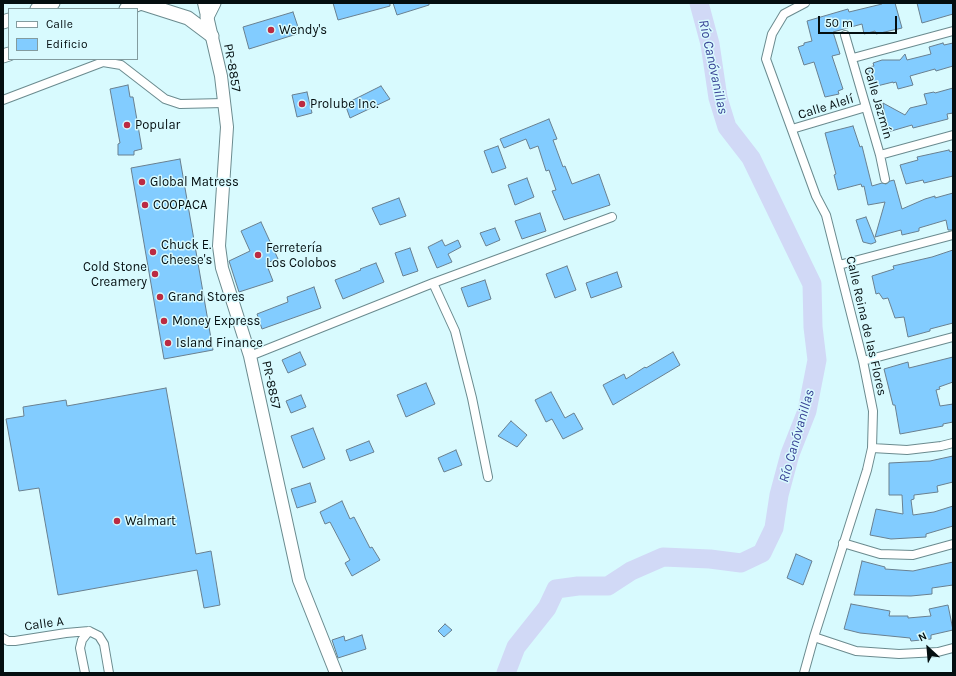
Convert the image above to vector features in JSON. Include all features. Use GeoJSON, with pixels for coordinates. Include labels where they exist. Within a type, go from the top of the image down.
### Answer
{"type":"FeatureCollection","features":[{"type":"Feature","properties":{"kind":"main road"},"geometry":{"type":"LineString","coordinates":[[40,8],[53,3]]}},
{"type":"Feature","properties":{"kind":"main road"},"geometry":{"type":"LineString","coordinates":[[128,8],[141,3],[188,18],[212,36]]}},
{"type":"Feature","properties":{"kind":"main road"},"geometry":{"type":"LineString","coordinates":[[208,17],[214,3]]}},
{"type":"Feature","properties":{"kind":"street","name":"PR-8857"},"geometry":{"type":"LineString","coordinates":[[204,3],[221,76],[227,127],[219,246],[222,268],[250,356],[300,580],[336,673]]}},
{"type":"Feature","properties":{"kind":"street","name":"Calle Reina de las Flores"},"geometry":{"type":"LineString","coordinates":[[804,673],[872,448],[873,410],[863,361],[826,215],[816,196],[766,59],[772,34],[784,14],[805,3]]}},
{"type":"Feature","properties":{"kind":"street"},"geometry":{"type":"LineString","coordinates":[[853,58],[953,31]]}},
{"type":"Feature","properties":{"kind":"street","name":"Calle Jazmín"},"geometry":{"type":"LineString","coordinates":[[845,35],[853,58],[880,155],[885,179]]}},
{"type":"Feature","properties":{"kind":"street"},"geometry":{"type":"LineString","coordinates":[[3,100],[103,62],[121,65],[165,99],[180,104],[224,103]]}},
{"type":"Feature","properties":{"kind":"street","name":"Calle Alelí"},"geometry":{"type":"LineString","coordinates":[[792,129],[866,107]]}},
{"type":"Feature","properties":{"kind":"street"},"geometry":{"type":"LineString","coordinates":[[880,155],[953,135]]}},
{"type":"Feature","properties":{"kind":"street"},"geometry":{"type":"LineString","coordinates":[[250,356],[433,283],[612,217]]}},
{"type":"Feature","properties":{"kind":"street"},"geometry":{"type":"LineString","coordinates":[[839,265],[953,235]]}},
{"type":"Feature","properties":{"kind":"street"},"geometry":{"type":"LineString","coordinates":[[433,283],[455,331],[472,398],[488,477]]}},
{"type":"Feature","properties":{"kind":"street"},"geometry":{"type":"LineString","coordinates":[[863,361],[953,337]]}},
{"type":"Feature","properties":{"kind":"street"},"geometry":{"type":"LineString","coordinates":[[872,448],[907,450],[953,443]]}},
{"type":"Feature","properties":{"kind":"street"},"geometry":{"type":"LineString","coordinates":[[844,543],[880,554],[913,554],[953,544]]}},
{"type":"Feature","properties":{"kind":"street"},"geometry":{"type":"LineString","coordinates":[[85,673],[80,648],[82,640],[89,631],[99,636],[104,644],[109,673]]}},
{"type":"Feature","properties":{"kind":"street","name":"Calle A"},"geometry":{"type":"LineString","coordinates":[[3,638],[8,641],[15,641],[89,631]]}},
{"type":"Feature","properties":{"kind":"street"},"geometry":{"type":"LineString","coordinates":[[814,637],[856,651],[899,654],[938,652],[953,648]]}},
{"type":"Feature","properties":{"kind":"building"},"geometry":{"type":"Polygon","coordinates":[[[333,3],[390,3],[390,6],[338,20],[333,3]]]}},
{"type":"Feature","properties":{"kind":"building"},"geometry":{"type":"Polygon","coordinates":[[[393,3],[429,3],[429,5],[397,15],[393,3]]]}},
{"type":"Feature","properties":{"kind":"building"},"geometry":{"type":"Polygon","coordinates":[[[882,3],[895,3],[902,28],[876,34],[875,31],[864,34],[862,24],[833,32],[840,54],[832,56],[843,89],[838,91],[839,94],[825,97],[814,62],[804,65],[798,47],[804,45],[804,43],[812,41],[807,21],[848,9],[849,12],[882,3]]]}},
{"type":"Feature","properties":{"kind":"building"},"geometry":{"type":"Polygon","coordinates":[[[917,3],[953,3],[953,14],[922,23],[917,3]]]}},
{"type":"Feature","properties":{"kind":"building","name":"Wendy's"},"geometry":{"type":"Polygon","coordinates":[[[293,12],[300,33],[249,49],[243,27],[293,12]]]}},
{"type":"Feature","properties":{"kind":"building"},"geometry":{"type":"Polygon","coordinates":[[[943,43],[944,45],[953,43],[953,66],[910,76],[913,85],[898,89],[896,82],[873,87],[868,67],[874,66],[873,63],[882,60],[900,60],[905,54],[907,60],[931,54],[929,47],[943,43]]]}},
{"type":"Feature","properties":{"kind":"building","name":"Popular"},"geometry":{"type":"Polygon","coordinates":[[[128,85],[130,97],[133,97],[142,149],[134,151],[134,155],[118,155],[118,144],[120,143],[110,89],[128,85]]]}},
{"type":"Feature","properties":{"kind":"building"},"geometry":{"type":"Polygon","coordinates":[[[381,86],[390,99],[350,118],[345,104],[381,86]]]}},
{"type":"Feature","properties":{"kind":"building"},"geometry":{"type":"Polygon","coordinates":[[[953,88],[953,113],[947,114],[948,119],[913,128],[912,125],[888,132],[883,103],[905,115],[910,108],[927,104],[924,94],[935,93],[953,88]]]}},
{"type":"Feature","properties":{"kind":"building","name":"Prolube Inc."},"geometry":{"type":"Polygon","coordinates":[[[307,92],[312,113],[297,117],[292,95],[307,92]]]}},
{"type":"Feature","properties":{"kind":"building"},"geometry":{"type":"Polygon","coordinates":[[[549,119],[557,139],[553,140],[563,167],[565,166],[572,184],[599,174],[610,205],[564,220],[552,191],[556,190],[549,170],[546,171],[538,146],[530,149],[526,139],[504,148],[500,139],[549,119]]]}},
{"type":"Feature","properties":{"kind":"building"},"geometry":{"type":"Polygon","coordinates":[[[853,126],[860,147],[862,146],[872,186],[882,183],[886,184],[894,180],[902,209],[925,199],[953,193],[953,230],[948,230],[946,220],[919,228],[919,231],[902,235],[901,230],[875,237],[885,202],[868,205],[864,186],[862,187],[861,184],[838,190],[834,175],[836,174],[825,133],[853,126]]]}},
{"type":"Feature","properties":{"kind":"building"},"geometry":{"type":"Polygon","coordinates":[[[498,146],[506,168],[492,173],[484,151],[498,146]]]}},
{"type":"Feature","properties":{"kind":"building"},"geometry":{"type":"Polygon","coordinates":[[[949,150],[950,152],[953,151],[953,176],[924,183],[923,180],[906,184],[900,165],[918,160],[917,157],[949,150]]]}},
{"type":"Feature","properties":{"kind":"building"},"geometry":{"type":"Polygon","coordinates":[[[180,159],[213,350],[164,359],[131,168],[180,159]]]}},
{"type":"Feature","properties":{"kind":"building"},"geometry":{"type":"Polygon","coordinates":[[[527,178],[534,197],[515,205],[508,185],[527,178]]]}},
{"type":"Feature","properties":{"kind":"building"},"geometry":{"type":"Polygon","coordinates":[[[399,198],[406,216],[380,225],[372,208],[399,198]]]}},
{"type":"Feature","properties":{"kind":"building"},"geometry":{"type":"Polygon","coordinates":[[[540,213],[546,231],[522,239],[515,221],[540,213]]]}},
{"type":"Feature","properties":{"kind":"building"},"geometry":{"type":"Polygon","coordinates":[[[866,217],[876,242],[871,244],[863,242],[856,220],[866,217]]]}},
{"type":"Feature","properties":{"kind":"building","name":"Ferretería Los Colobos"},"geometry":{"type":"Polygon","coordinates":[[[261,222],[278,259],[266,263],[273,281],[239,292],[229,261],[250,251],[241,231],[261,222]]]}},
{"type":"Feature","properties":{"kind":"building"},"geometry":{"type":"Polygon","coordinates":[[[495,228],[500,240],[486,246],[480,233],[495,228]]]}},
{"type":"Feature","properties":{"kind":"building"},"geometry":{"type":"Polygon","coordinates":[[[442,240],[445,246],[458,240],[461,247],[448,254],[452,262],[437,268],[428,247],[442,240]]]}},
{"type":"Feature","properties":{"kind":"building"},"geometry":{"type":"Polygon","coordinates":[[[410,248],[418,271],[403,276],[395,253],[410,248]]]}},
{"type":"Feature","properties":{"kind":"building"},"geometry":{"type":"Polygon","coordinates":[[[953,250],[953,323],[908,337],[904,317],[895,318],[888,298],[883,299],[879,293],[876,294],[872,276],[894,269],[893,266],[932,257],[953,250]]]}},
{"type":"Feature","properties":{"kind":"building"},"geometry":{"type":"Polygon","coordinates":[[[376,263],[384,282],[343,299],[335,280],[376,263]]]}},
{"type":"Feature","properties":{"kind":"building"},"geometry":{"type":"Polygon","coordinates":[[[567,266],[576,290],[555,298],[546,274],[567,266]]]}},
{"type":"Feature","properties":{"kind":"building"},"geometry":{"type":"Polygon","coordinates":[[[617,272],[622,287],[591,298],[586,283],[617,272]]]}},
{"type":"Feature","properties":{"kind":"building"},"geometry":{"type":"Polygon","coordinates":[[[485,280],[491,299],[468,307],[461,288],[485,280]]]}},
{"type":"Feature","properties":{"kind":"building"},"geometry":{"type":"Polygon","coordinates":[[[314,287],[321,308],[262,329],[257,314],[288,302],[287,297],[314,287]]]}},
{"type":"Feature","properties":{"kind":"building"},"geometry":{"type":"Polygon","coordinates":[[[300,352],[306,365],[288,373],[282,360],[300,352]]]}},
{"type":"Feature","properties":{"kind":"building"},"geometry":{"type":"Polygon","coordinates":[[[673,352],[680,365],[613,405],[603,385],[624,374],[626,379],[673,352]]]}},
{"type":"Feature","properties":{"kind":"building"},"geometry":{"type":"Polygon","coordinates":[[[953,357],[953,382],[939,387],[940,389],[936,390],[940,406],[953,404],[953,422],[943,424],[943,426],[900,434],[895,405],[893,405],[884,369],[908,362],[909,368],[953,357]]]}},
{"type":"Feature","properties":{"kind":"building"},"geometry":{"type":"Polygon","coordinates":[[[426,383],[435,404],[406,417],[397,395],[426,383]]]}},
{"type":"Feature","properties":{"kind":"building","name":"Walmart"},"geometry":{"type":"Polygon","coordinates":[[[166,388],[196,554],[211,551],[220,605],[204,608],[197,570],[58,595],[39,488],[19,491],[6,419],[24,416],[23,407],[66,400],[67,406],[166,388]]]}},
{"type":"Feature","properties":{"kind":"building"},"geometry":{"type":"Polygon","coordinates":[[[551,392],[565,418],[574,413],[583,429],[563,439],[552,419],[546,422],[535,400],[551,392]]]}},
{"type":"Feature","properties":{"kind":"building"},"geometry":{"type":"Polygon","coordinates":[[[301,395],[306,407],[291,413],[286,401],[301,395]]]}},
{"type":"Feature","properties":{"kind":"building"},"geometry":{"type":"Polygon","coordinates":[[[511,421],[527,435],[517,447],[498,436],[511,421]]]}},
{"type":"Feature","properties":{"kind":"building"},"geometry":{"type":"Polygon","coordinates":[[[313,428],[325,459],[303,468],[291,436],[313,428]]]}},
{"type":"Feature","properties":{"kind":"building"},"geometry":{"type":"Polygon","coordinates":[[[369,441],[374,452],[350,461],[346,450],[369,441]]]}},
{"type":"Feature","properties":{"kind":"building"},"geometry":{"type":"Polygon","coordinates":[[[456,450],[462,465],[444,472],[438,458],[456,450]]]}},
{"type":"Feature","properties":{"kind":"building"},"geometry":{"type":"Polygon","coordinates":[[[953,456],[953,482],[937,486],[938,492],[914,495],[914,499],[911,500],[913,515],[934,512],[953,506],[953,526],[926,534],[926,537],[891,539],[870,535],[876,509],[903,514],[902,495],[889,495],[889,463],[930,461],[953,456]]]}},
{"type":"Feature","properties":{"kind":"building"},"geometry":{"type":"Polygon","coordinates":[[[310,483],[316,502],[297,508],[291,489],[310,483]]]}},
{"type":"Feature","properties":{"kind":"building"},"geometry":{"type":"Polygon","coordinates":[[[342,501],[350,519],[354,517],[370,548],[372,547],[380,560],[352,576],[345,563],[350,560],[330,522],[325,524],[320,512],[342,501]]]}},
{"type":"Feature","properties":{"kind":"building"},"geometry":{"type":"Polygon","coordinates":[[[796,554],[812,561],[803,585],[787,578],[796,554]]]}},
{"type":"Feature","properties":{"kind":"building"},"geometry":{"type":"Polygon","coordinates":[[[862,561],[885,567],[885,569],[913,571],[953,562],[953,585],[932,588],[932,594],[911,596],[854,595],[862,561]]]}},
{"type":"Feature","properties":{"kind":"building"},"geometry":{"type":"Polygon","coordinates":[[[851,604],[890,611],[889,616],[908,616],[908,618],[931,616],[929,609],[948,605],[953,630],[931,635],[931,639],[911,641],[910,638],[860,633],[844,629],[851,604]]]}},
{"type":"Feature","properties":{"kind":"building"},"geometry":{"type":"Polygon","coordinates":[[[445,624],[452,630],[444,637],[438,631],[445,624]]]}},
{"type":"Feature","properties":{"kind":"building"},"geometry":{"type":"Polygon","coordinates":[[[362,635],[366,649],[338,658],[332,640],[344,636],[345,641],[362,635]]]}},
{"type":"Feature","properties":{"kind":"waterway","name":"Río Canóvanillas"},"geometry":{"type":"LineString","coordinates":[[506,673],[516,647],[547,608],[556,589],[578,586],[608,586],[631,571],[663,557],[710,559],[741,563],[762,553],[774,528],[779,495],[790,454],[807,411],[817,360],[813,327],[812,284],[751,158],[727,127],[718,98],[710,44],[699,3]]}},
{"type":"Feature","properties":{"kind":"place","name":"Wendy's"},"geometry":{"type":"Point","coordinates":[271,30]}},
{"type":"Feature","properties":{"kind":"place","name":"Prolube Inc."},"geometry":{"type":"Point","coordinates":[302,104]}},
{"type":"Feature","properties":{"kind":"place","name":"Popular"},"geometry":{"type":"Point","coordinates":[127,125]}},
{"type":"Feature","properties":{"kind":"place","name":"Global Matress"},"geometry":{"type":"Point","coordinates":[142,182]}},
{"type":"Feature","properties":{"kind":"place","name":"COOPACA"},"geometry":{"type":"Point","coordinates":[145,205]}},
{"type":"Feature","properties":{"kind":"place","name":"Chuck E. Cheese's"},"geometry":{"type":"Point","coordinates":[153,252]}},
{"type":"Feature","properties":{"kind":"place","name":"Ferretería Los Colobos"},"geometry":{"type":"Point","coordinates":[258,255]}},
{"type":"Feature","properties":{"kind":"place","name":"Cold Stone Creamery"},"geometry":{"type":"Point","coordinates":[155,274]}},
{"type":"Feature","properties":{"kind":"place","name":"Grand Stores"},"geometry":{"type":"Point","coordinates":[160,297]}},
{"type":"Feature","properties":{"kind":"place","name":"Money Express"},"geometry":{"type":"Point","coordinates":[164,321]}},
{"type":"Feature","properties":{"kind":"place","name":"Island Finance"},"geometry":{"type":"Point","coordinates":[168,343]}},
{"type":"Feature","properties":{"kind":"place","name":"Walmart"},"geometry":{"type":"Point","coordinates":[117,521]}}]}
